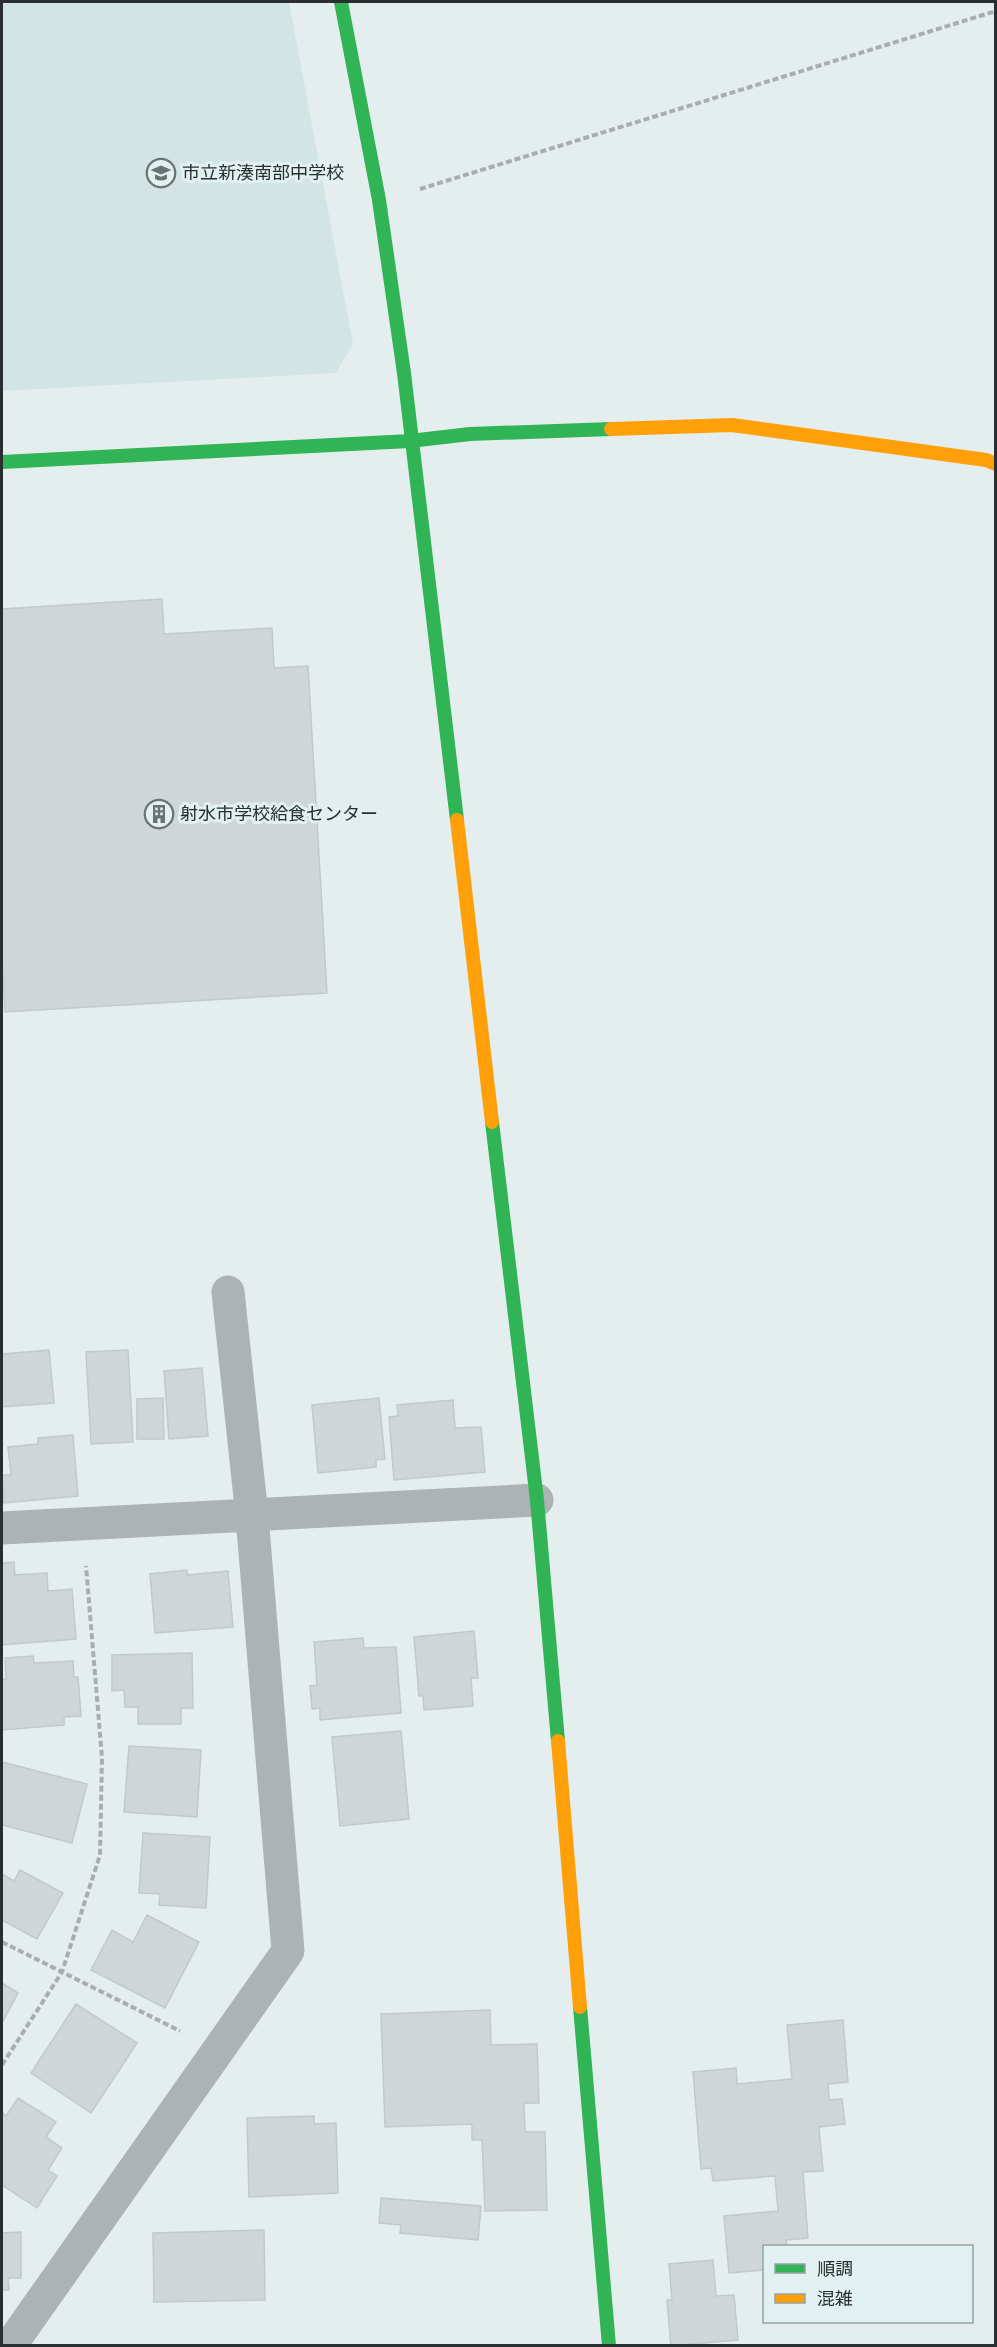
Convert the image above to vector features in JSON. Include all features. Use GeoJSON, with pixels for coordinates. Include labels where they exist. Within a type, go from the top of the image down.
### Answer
{"type":"FeatureCollection","features":[{"type":"Feature","properties":{"kind":"street"},"geometry":{"type":"LineString","coordinates":[[342,2],[379,200],[404,373],[410,441],[537,1500],[609,2346]]}},
{"type":"Feature","properties":{"kind":"street"},"geometry":{"type":"LineString","coordinates":[[2,462],[410,441],[470,434],[732,425],[986,460],[996,464]]}},
{"type":"Feature","properties":{"kind":"street"},"geometry":{"type":"LineString","coordinates":[[10,2346],[288,1951],[252,1516],[228,1292]]}},
{"type":"Feature","properties":{"kind":"street"},"geometry":{"type":"LineString","coordinates":[[2,1528],[537,1500]]}},
{"type":"Feature","properties":{"kind":"path"},"geometry":{"type":"LineString","coordinates":[[379,200],[996,11]]}},
{"type":"Feature","properties":{"kind":"path"},"geometry":{"type":"LineString","coordinates":[[2,2066],[62,1972],[100,1855],[102,1758],[83,1524]]}},
{"type":"Feature","properties":{"kind":"path"},"geometry":{"type":"LineString","coordinates":[[2,1942],[218,2050]]}},
{"type":"Feature","properties":{"kind":"shaded area","name":"市立新湊南部中学校"},"geometry":{"type":"Polygon","coordinates":[[[2,2],[289,2],[353,344],[336,373],[2,391],[2,2]]]}},
{"type":"Feature","properties":{"kind":"building","name":"射水市学校給食センター"},"geometry":{"type":"Polygon","coordinates":[[[162,599],[164,634],[272,628],[274,668],[308,666],[327,993],[5,1012],[2,959],[2,609],[162,599]]]}},
{"type":"Feature","properties":{"kind":"building"},"geometry":{"type":"Polygon","coordinates":[[[49,1350],[54,1403],[2,1407],[2,1354],[49,1350]]]}},
{"type":"Feature","properties":{"kind":"building"},"geometry":{"type":"Polygon","coordinates":[[[128,1350],[133,1442],[91,1444],[86,1352],[128,1350]]]}},
{"type":"Feature","properties":{"kind":"building"},"geometry":{"type":"Polygon","coordinates":[[[202,1368],[208,1436],[169,1439],[164,1371],[202,1368]]]}},
{"type":"Feature","properties":{"kind":"building"},"geometry":{"type":"Polygon","coordinates":[[[163,1398],[164,1439],[137,1439],[137,1399],[163,1398]]]}},
{"type":"Feature","properties":{"kind":"building"},"geometry":{"type":"Polygon","coordinates":[[[379,1398],[385,1459],[376,1460],[376,1467],[318,1473],[312,1405],[379,1398]]]}},
{"type":"Feature","properties":{"kind":"building"},"geometry":{"type":"Polygon","coordinates":[[[453,1400],[455,1428],[481,1427],[485,1472],[394,1480],[389,1417],[398,1416],[397,1405],[453,1400]]]}},
{"type":"Feature","properties":{"kind":"building"},"geometry":{"type":"Polygon","coordinates":[[[73,1435],[78,1496],[4,1503],[2,1475],[11,1475],[8,1447],[38,1444],[38,1438],[73,1435]]]}},
{"type":"Feature","properties":{"kind":"building"},"geometry":{"type":"Polygon","coordinates":[[[14,1562],[15,1575],[47,1573],[48,1591],[72,1589],[76,1639],[2,1645],[2,1563],[14,1562]]]}},
{"type":"Feature","properties":{"kind":"building"},"geometry":{"type":"Polygon","coordinates":[[[187,1570],[187,1575],[228,1571],[233,1627],[155,1633],[150,1574],[187,1570]]]}},
{"type":"Feature","properties":{"kind":"building"},"geometry":{"type":"Polygon","coordinates":[[[474,1631],[478,1678],[471,1678],[473,1706],[424,1710],[423,1696],[419,1696],[414,1637],[474,1631]]]}},
{"type":"Feature","properties":{"kind":"building"},"geometry":{"type":"Polygon","coordinates":[[[363,1638],[364,1648],[396,1647],[401,1713],[320,1720],[320,1708],[312,1709],[310,1686],[317,1685],[314,1642],[363,1638]]]}},
{"type":"Feature","properties":{"kind":"building"},"geometry":{"type":"Polygon","coordinates":[[[192,1653],[193,1708],[181,1708],[181,1724],[138,1724],[138,1707],[125,1707],[124,1690],[112,1691],[112,1655],[192,1653]]]}},
{"type":"Feature","properties":{"kind":"building"},"geometry":{"type":"Polygon","coordinates":[[[33,1656],[34,1663],[73,1661],[74,1677],[78,1677],[81,1716],[64,1717],[64,1725],[2,1730],[2,1679],[6,1679],[5,1658],[33,1656]]]}},
{"type":"Feature","properties":{"kind":"building"},"geometry":{"type":"Polygon","coordinates":[[[401,1731],[409,1819],[340,1826],[332,1737],[401,1731]]]}},
{"type":"Feature","properties":{"kind":"building"},"geometry":{"type":"Polygon","coordinates":[[[129,1746],[201,1750],[197,1817],[124,1812],[129,1746]]]}},
{"type":"Feature","properties":{"kind":"building"},"geometry":{"type":"Polygon","coordinates":[[[2,1762],[87,1784],[72,1843],[2,1825],[2,1762]]]}},
{"type":"Feature","properties":{"kind":"building"},"geometry":{"type":"Polygon","coordinates":[[[143,1833],[210,1837],[206,1908],[159,1905],[160,1894],[139,1893],[143,1833]]]}},
{"type":"Feature","properties":{"kind":"building"},"geometry":{"type":"Polygon","coordinates":[[[20,1870],[63,1893],[37,1939],[2,1920],[2,1874],[14,1881],[20,1870]]]}},
{"type":"Feature","properties":{"kind":"building"},"geometry":{"type":"Polygon","coordinates":[[[147,1915],[199,1942],[165,2008],[91,1970],[112,1930],[133,1942],[147,1915]]]}},
{"type":"Feature","properties":{"kind":"building"},"geometry":{"type":"Polygon","coordinates":[[[2,1983],[18,1993],[3,2021],[2,2020],[2,1983]]]}},
{"type":"Feature","properties":{"kind":"building"},"geometry":{"type":"Polygon","coordinates":[[[76,2004],[137,2043],[91,2113],[31,2073],[76,2004]]]}},
{"type":"Feature","properties":{"kind":"building"},"geometry":{"type":"Polygon","coordinates":[[[490,2010],[491,2045],[537,2044],[539,2103],[524,2103],[525,2132],[545,2132],[547,2210],[485,2211],[482,2140],[472,2140],[472,2124],[385,2127],[381,2014],[490,2010]]]}},
{"type":"Feature","properties":{"kind":"building"},"geometry":{"type":"Polygon","coordinates":[[[843,2020],[848,2082],[828,2084],[829,2100],[842,2099],[845,2124],[819,2127],[823,2171],[803,2172],[808,2238],[786,2240],[787,2245],[763,2245],[763,2270],[729,2273],[724,2216],[778,2211],[775,2176],[713,2181],[711,2168],[701,2169],[693,2072],[736,2068],[737,2084],[792,2079],[787,2025],[843,2020]]]}},
{"type":"Feature","properties":{"kind":"building"},"geometry":{"type":"Polygon","coordinates":[[[18,2098],[56,2122],[46,2137],[62,2148],[48,2170],[57,2176],[37,2208],[2,2185],[2,2112],[6,2116],[18,2098]]]}},
{"type":"Feature","properties":{"kind":"building"},"geometry":{"type":"Polygon","coordinates":[[[314,2116],[314,2124],[336,2123],[338,2193],[249,2197],[247,2118],[314,2116]]]}},
{"type":"Feature","properties":{"kind":"building"},"geometry":{"type":"Polygon","coordinates":[[[381,2198],[481,2206],[478,2240],[400,2233],[401,2225],[379,2223],[381,2198]]]}},
{"type":"Feature","properties":{"kind":"building"},"geometry":{"type":"Polygon","coordinates":[[[264,2230],[265,2300],[154,2302],[153,2233],[264,2230]]]}},
{"type":"Feature","properties":{"kind":"building"},"geometry":{"type":"Polygon","coordinates":[[[21,2232],[21,2278],[8,2278],[9,2290],[2,2290],[2,2233],[21,2232]]]}},
{"type":"Feature","properties":{"kind":"building"},"geometry":{"type":"Polygon","coordinates":[[[713,2260],[716,2296],[734,2295],[738,2340],[671,2346],[667,2300],[672,2300],[669,2264],[713,2260]]]}},
{"type":"Feature","properties":{"kind":"traffic: fast"},"geometry":{"type":"LineString","coordinates":[[341,2],[379,200],[404,373],[457,820]]}},
{"type":"Feature","properties":{"kind":"traffic: fast"},"geometry":{"type":"LineString","coordinates":[[2,462],[410,441],[470,434],[611,429]]}},
{"type":"Feature","properties":{"kind":"traffic: fast"},"geometry":{"type":"LineString","coordinates":[[492,1122],[537,1500],[558,1741]]}},
{"type":"Feature","properties":{"kind":"traffic: fast"},"geometry":{"type":"LineString","coordinates":[[580,2007],[609,2346]]}},
{"type":"Feature","properties":{"kind":"traffic: slow"},"geometry":{"type":"LineString","coordinates":[[611,429],[732,425],[986,460],[996,464]]}},
{"type":"Feature","properties":{"kind":"traffic: slow"},"geometry":{"type":"LineString","coordinates":[[457,820],[492,1122]]}},
{"type":"Feature","properties":{"kind":"traffic: slow"},"geometry":{"type":"LineString","coordinates":[[558,1741],[580,2007]]}},
{"type":"Feature","properties":{"kind":"place","name":"市立新湊南部中学校"},"geometry":{"type":"Point","coordinates":[161,173]}},
{"type":"Feature","properties":{"kind":"place","name":"射水市学校給食センター"},"geometry":{"type":"Point","coordinates":[159,814]}}]}
